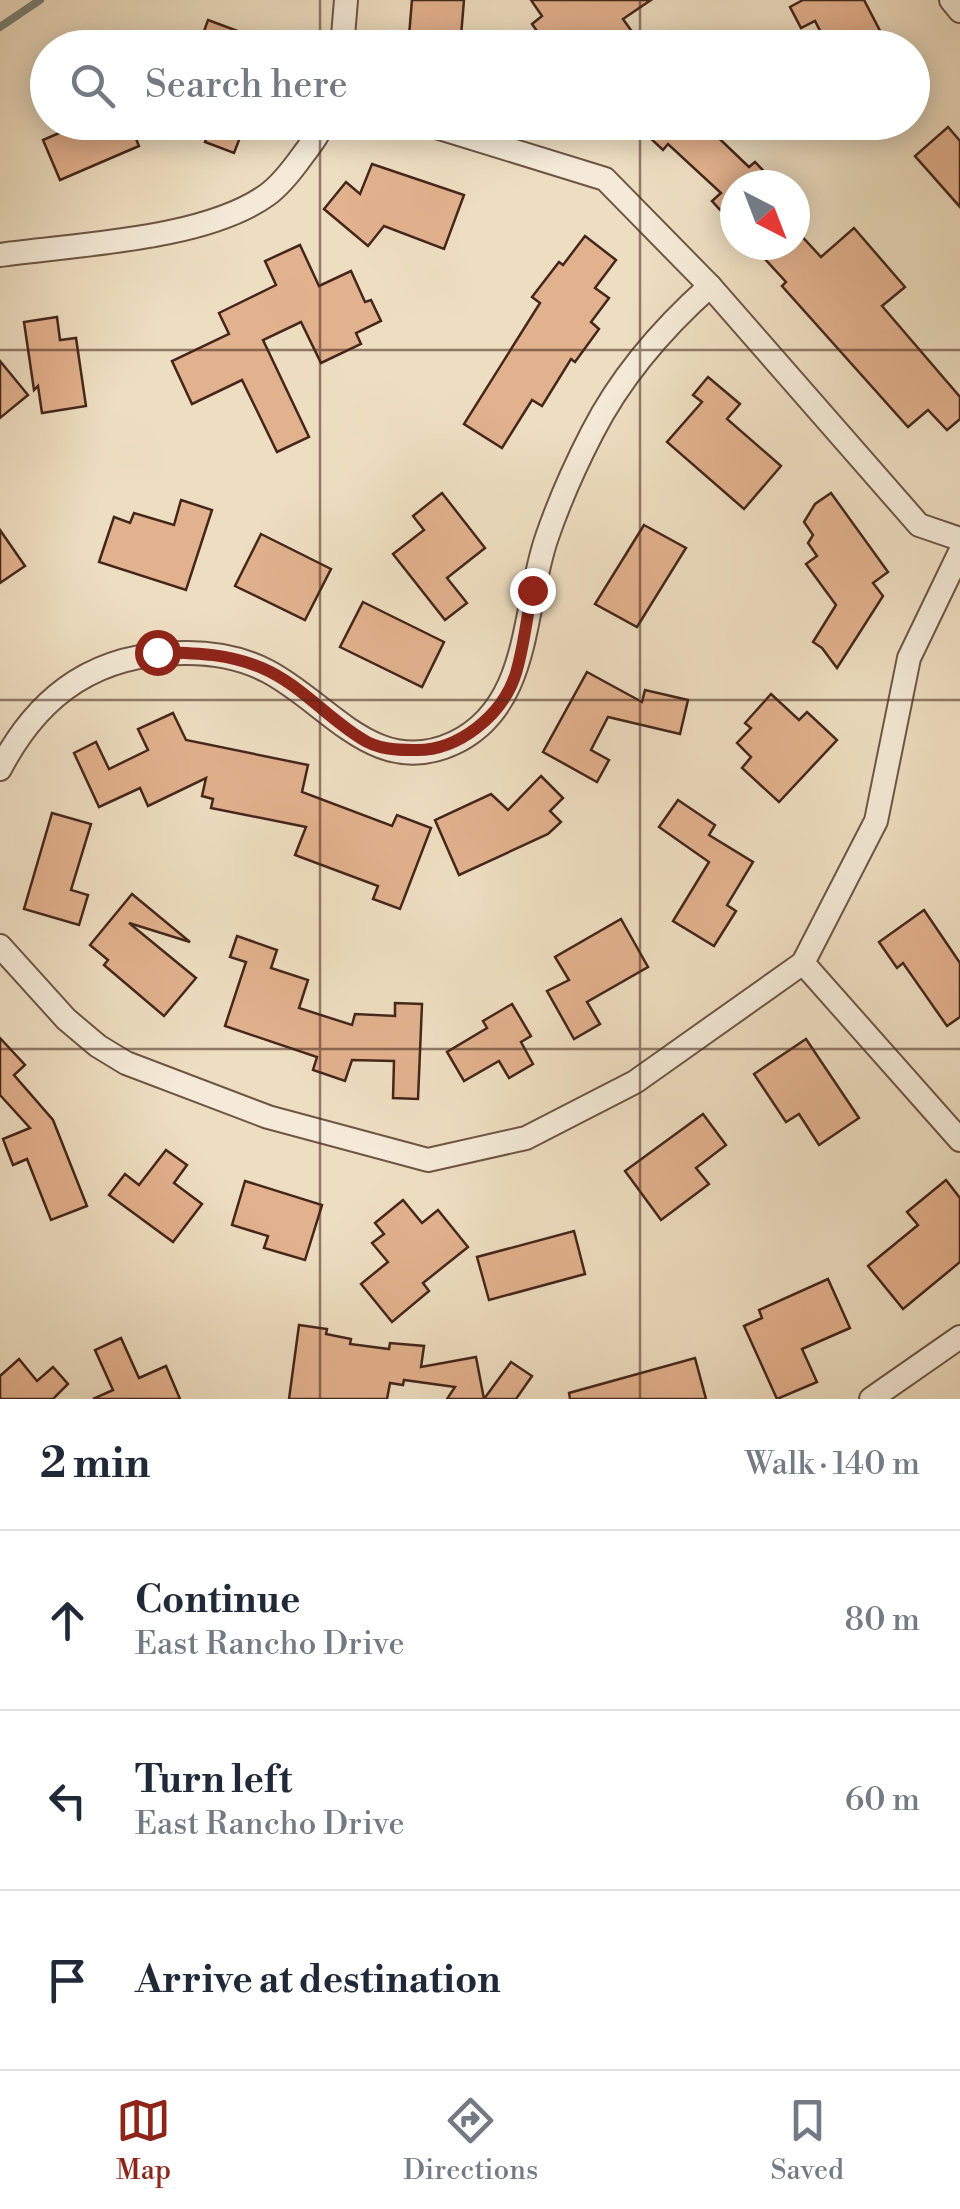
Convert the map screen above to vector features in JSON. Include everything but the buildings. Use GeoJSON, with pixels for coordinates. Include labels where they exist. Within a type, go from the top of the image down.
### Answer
{"type":"FeatureCollection","features":[{"type":"Feature","properties":{"kind":"street"},"geometry":{"type":"LineString","coordinates":[[344,30],[346,0]]}},
{"type":"Feature","properties":{"kind":"street"},"geometry":{"type":"LineString","coordinates":[[951,0],[960,11]]}},
{"type":"Feature","properties":{"kind":"street"},"geometry":{"type":"LineString","coordinates":[[0,255],[177,230],[236,213],[270,193],[314,140]]}},
{"type":"Feature","properties":{"kind":"street"},"geometry":{"type":"LineString","coordinates":[[478,140],[605,179],[710,286],[919,525],[960,538]]}},
{"type":"Feature","properties":{"kind":"street"},"geometry":{"type":"LineString","coordinates":[[0,769],[16,739],[41,709],[75,680],[115,660],[157,652],[231,656],[266,670],[292,685],[366,742],[391,750],[427,751],[454,743],[477,728],[501,703],[516,674],[546,538],[594,429],[642,358],[682,311],[710,286]]}},
{"type":"Feature","properties":{"kind":"street"},"geometry":{"type":"LineString","coordinates":[[0,946],[66,1019],[98,1046],[126,1063],[268,1116],[428,1160],[526,1138],[636,1082],[802,963],[876,821],[909,658],[960,552]]}},
{"type":"Feature","properties":{"kind":"street"},"geometry":{"type":"LineString","coordinates":[[802,963],[960,1140]]}},
{"type":"Feature","properties":{"kind":"street"},"geometry":{"type":"LineString","coordinates":[[871,1399],[960,1336]]}},
{"type":"Feature","properties":{"kind":"waterway"},"geometry":{"type":"LineString","coordinates":[[0,27],[40,0]]}},
{"type":"Feature","properties":{"kind":"route"},"geometry":{"type":"LineString","coordinates":[[157,652],[231,656],[292,685],[366,742],[391,750],[427,751],[454,743],[477,728],[501,703],[516,674],[532,590]]}}]}
